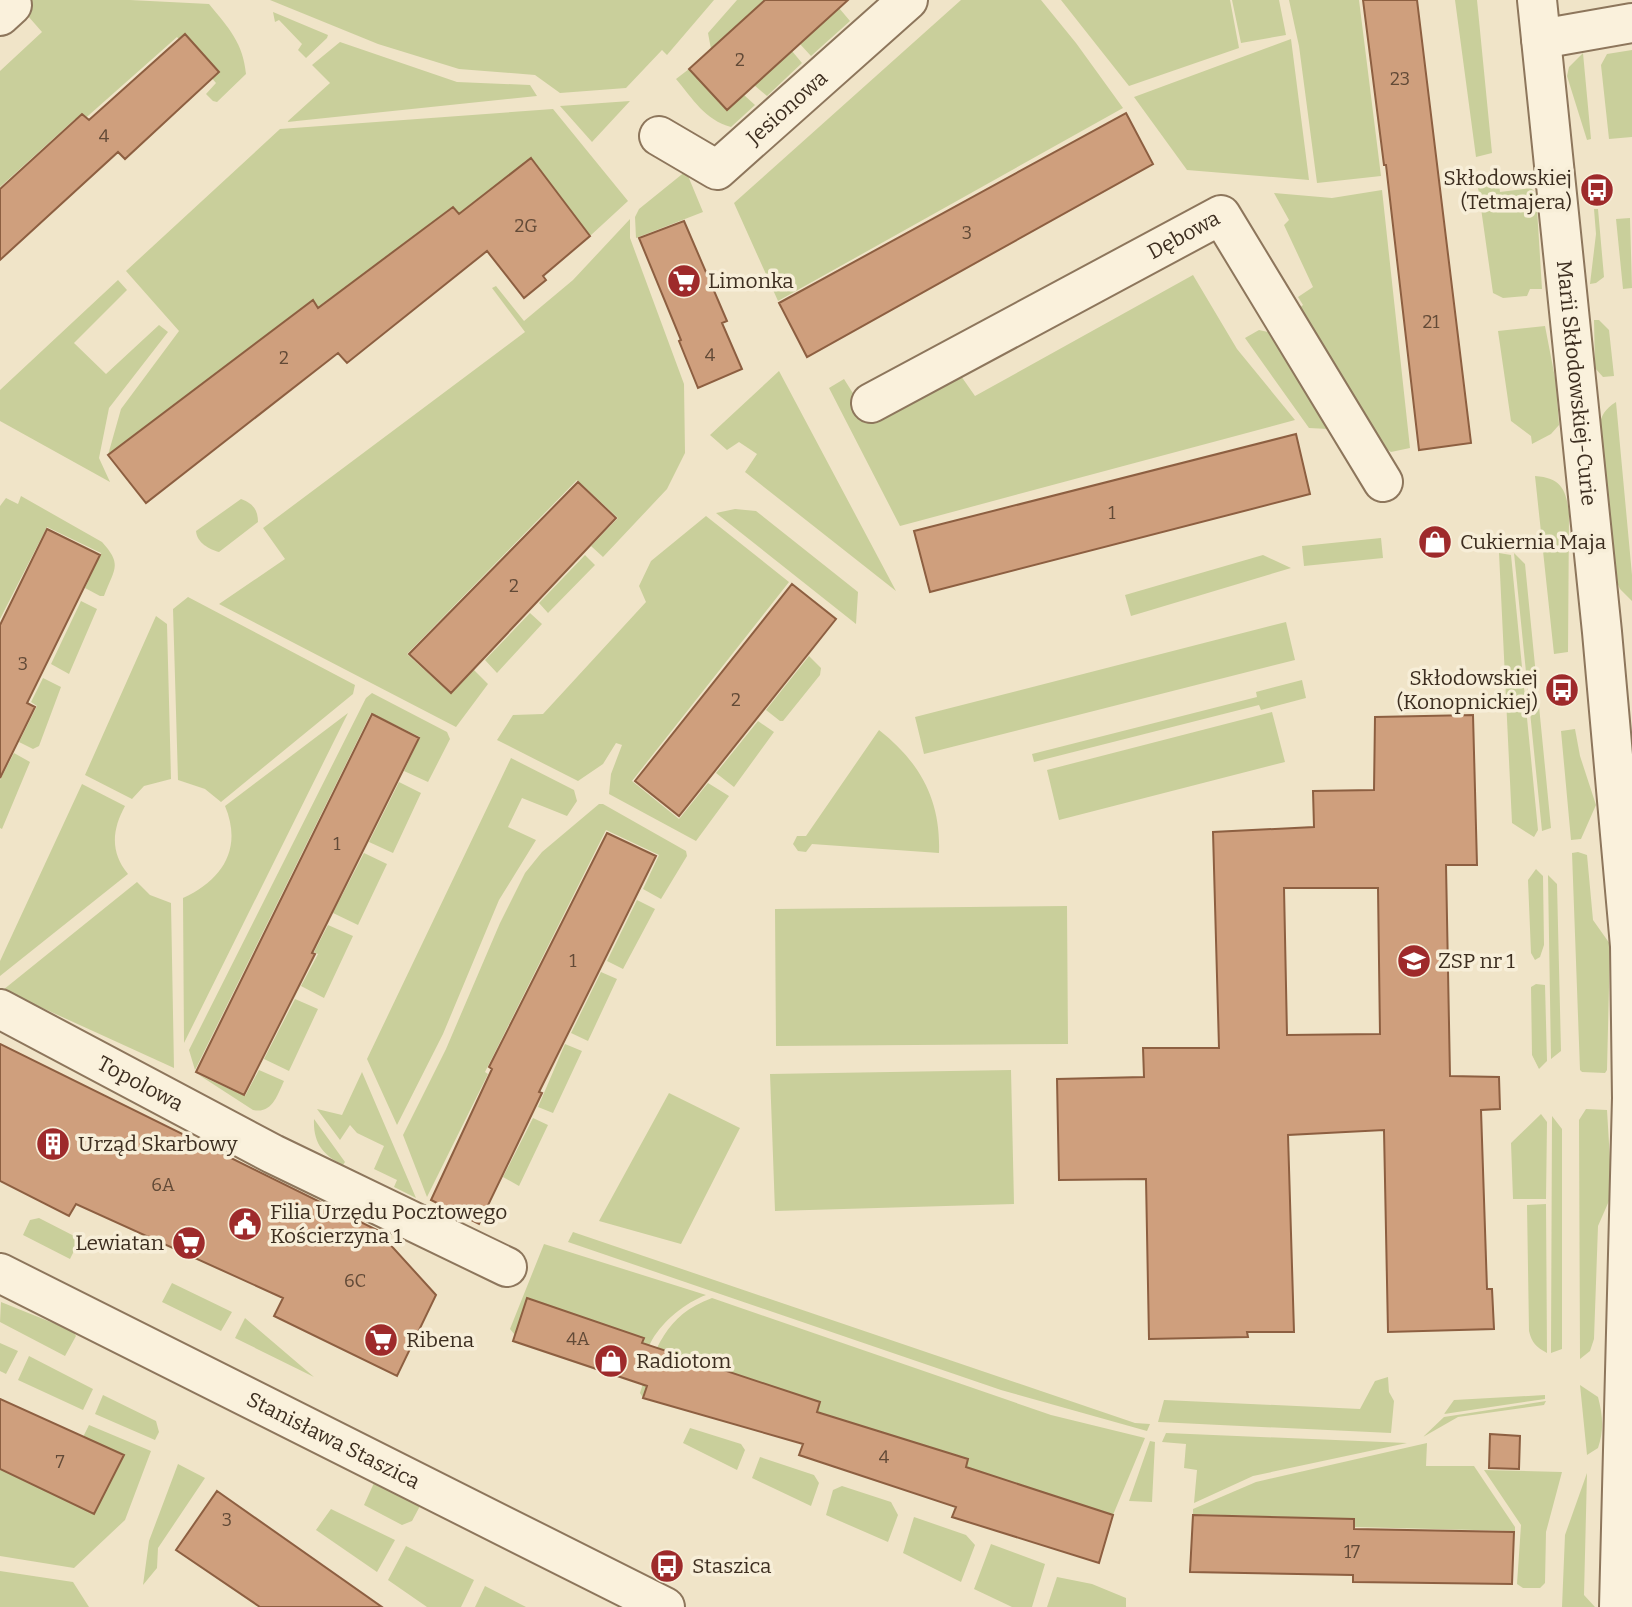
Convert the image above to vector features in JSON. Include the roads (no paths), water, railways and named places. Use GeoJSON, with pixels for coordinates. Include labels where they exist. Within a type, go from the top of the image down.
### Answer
{"type":"FeatureCollection","features":[{"type":"Feature","properties":{"kind":"street","name":"Jesionowa"},"geometry":{"type":"LineString","coordinates":[[659,136],[717,170],[908,0]]}},
{"type":"Feature","properties":{"kind":"street","name":"Marii Skłodowskiej-Curie"},"geometry":{"type":"LineString","coordinates":[[1537,0],[1617,630],[1630,946],[1632,1088],[1619,1607]]}},
{"type":"Feature","properties":{"kind":"street"},"geometry":{"type":"LineString","coordinates":[[1541,39],[1632,23]]}},
{"type":"Feature","properties":{"kind":"street","name":"Dębowa"},"geometry":{"type":"LineString","coordinates":[[871,403],[1221,215],[1383,482]]}},
{"type":"Feature","properties":{"kind":"street","name":"Topolowa"},"geometry":{"type":"LineString","coordinates":[[0,1009],[273,1154],[507,1267]]}},
{"type":"Feature","properties":{"kind":"street","name":"Stanisława Staszica"},"geometry":{"type":"LineString","coordinates":[[0,1273],[665,1607]]}},
{"type":"Feature","properties":{"kind":"place","name":"Skłodowskiej (Tetmajera)"},"geometry":{"type":"Point","coordinates":[1597,190]}},
{"type":"Feature","properties":{"kind":"place","name":"Limonka"},"geometry":{"type":"Point","coordinates":[684,281]}},
{"type":"Feature","properties":{"kind":"place","name":"Cukiernia Maja"},"geometry":{"type":"Point","coordinates":[1435,542]}},
{"type":"Feature","properties":{"kind":"place","name":"Skłodowskiej (Konopnickiej)"},"geometry":{"type":"Point","coordinates":[1562,690]}},
{"type":"Feature","properties":{"kind":"place","name":"ZSP nr 1"},"geometry":{"type":"Point","coordinates":[1414,961]}},
{"type":"Feature","properties":{"kind":"place","name":"Urząd Skarbowy"},"geometry":{"type":"Point","coordinates":[53,1144]}},
{"type":"Feature","properties":{"kind":"place","name":"Filia Urzędu Pocztowego Kościerzyna 1"},"geometry":{"type":"Point","coordinates":[245,1224]}},
{"type":"Feature","properties":{"kind":"place","name":"Lewiatan"},"geometry":{"type":"Point","coordinates":[189,1243]}},
{"type":"Feature","properties":{"kind":"place","name":"Ribena"},"geometry":{"type":"Point","coordinates":[381,1340]}},
{"type":"Feature","properties":{"kind":"place","name":"Radiotom"},"geometry":{"type":"Point","coordinates":[611,1361]}},
{"type":"Feature","properties":{"kind":"place","name":"Staszica"},"geometry":{"type":"Point","coordinates":[667,1566]}}]}
